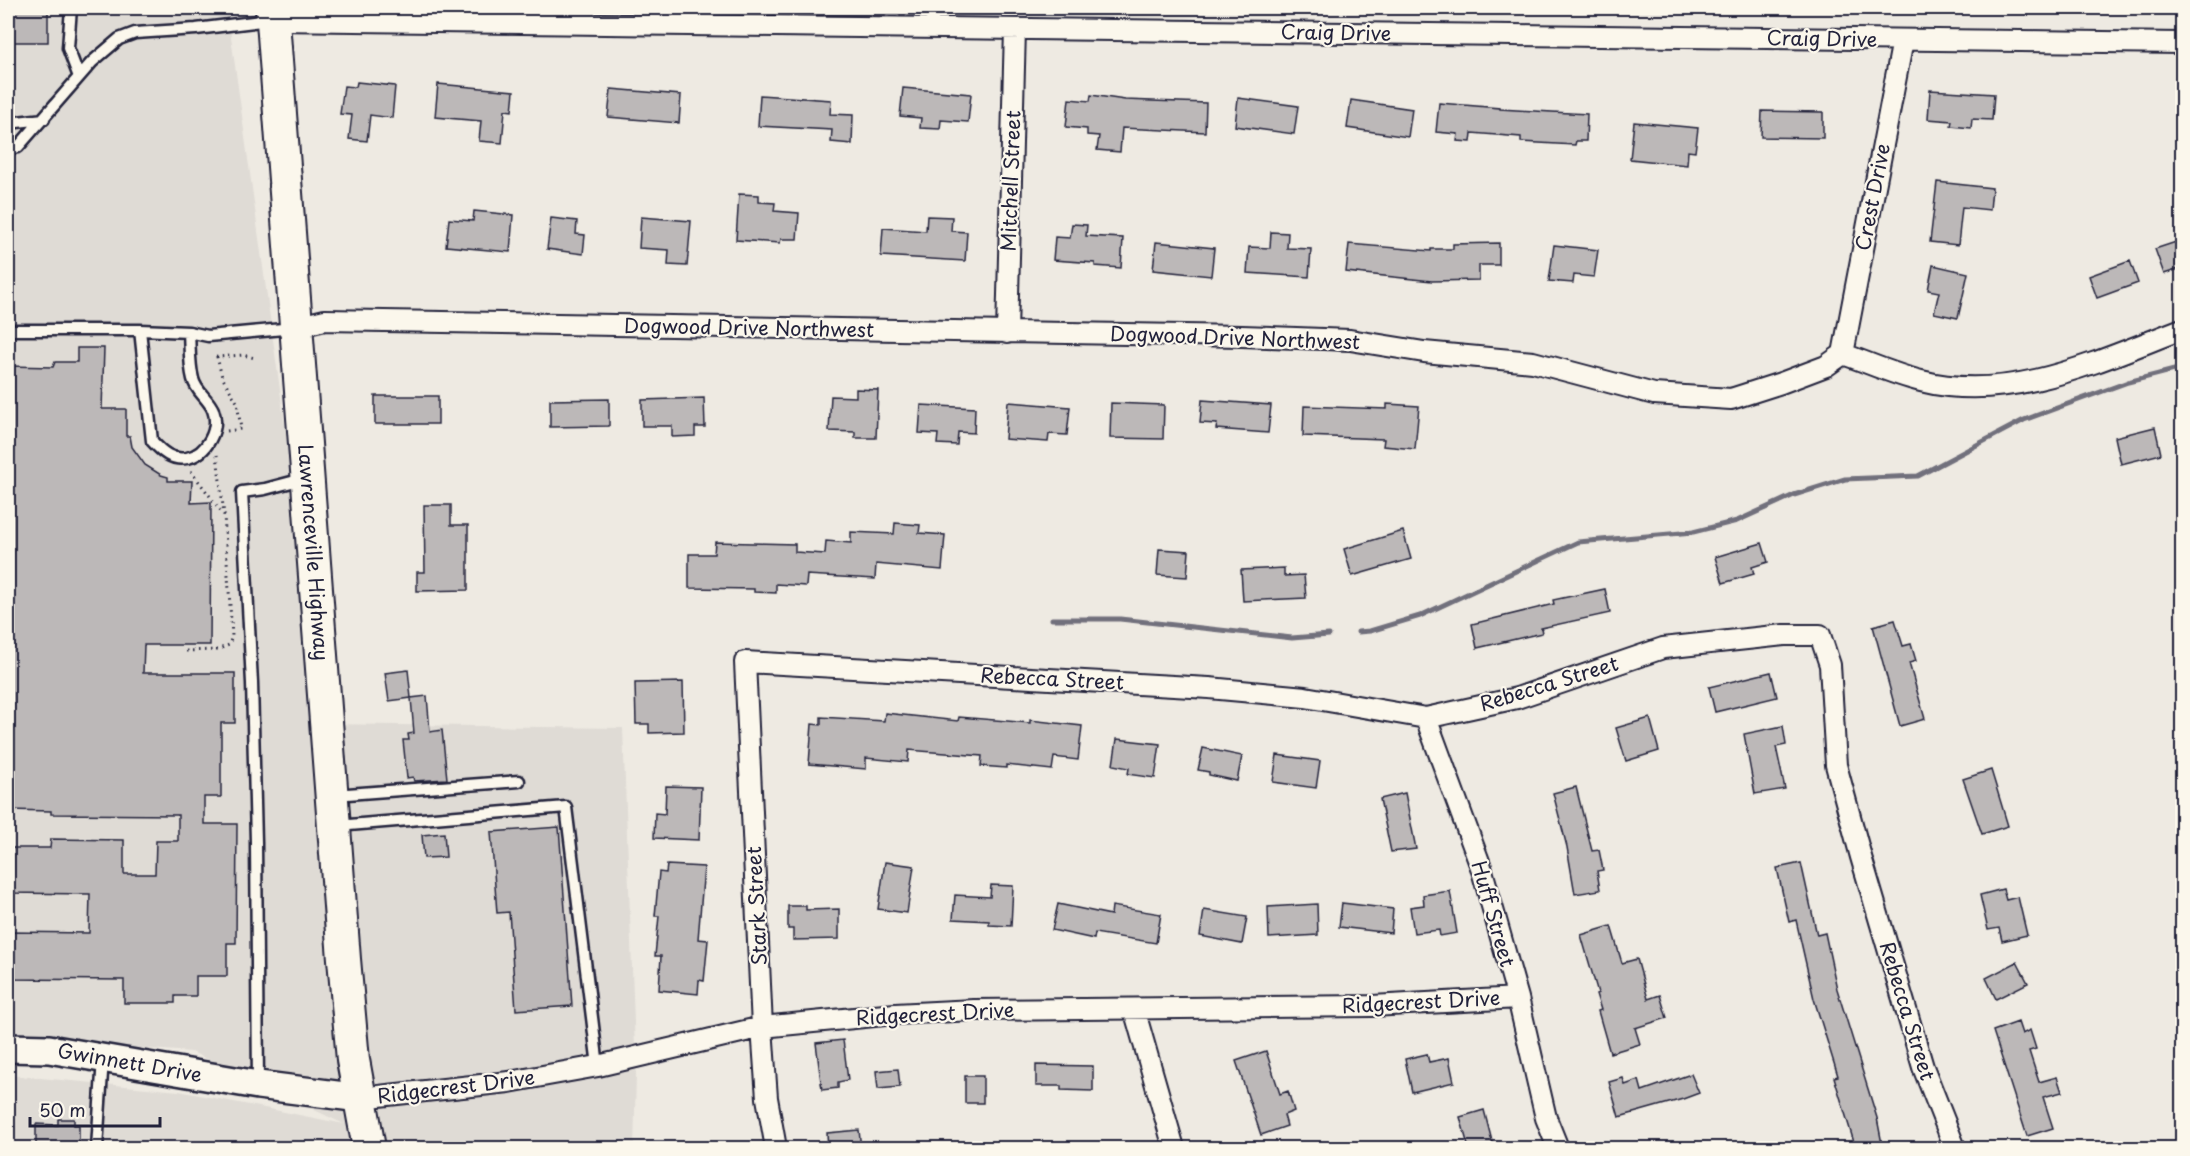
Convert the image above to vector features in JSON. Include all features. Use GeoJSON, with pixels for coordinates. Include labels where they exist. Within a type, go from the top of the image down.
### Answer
{"type":"FeatureCollection","features":[{"type":"Feature","properties":{"kind":"main road","name":"Lawrenceville Highway"},"geometry":{"type":"LineString","coordinates":[[272,14],[333,827],[353,1060],[369,1149]]}},
{"type":"Feature","properties":{"kind":"street","name":"Craig Drive"},"geometry":{"type":"LineString","coordinates":[[272,14],[1015,29],[2182,43]]}},
{"type":"Feature","properties":{"kind":"street","name":"Mitchell Street"},"geometry":{"type":"LineString","coordinates":[[1007,333],[1015,29]]}},
{"type":"Feature","properties":{"kind":"street","name":"Crest Drive"},"geometry":{"type":"LineString","coordinates":[[1843,354],[1904,40]]}},
{"type":"Feature","properties":{"kind":"street","name":"Dogwood Drive Northwest"},"geometry":{"type":"LineString","coordinates":[[295,327],[325,320],[1242,336],[1350,340],[1424,352],[1533,362],[1654,394],[1731,399],[1826,366],[1843,354]]}},
{"type":"Feature","properties":{"kind":"street"},"geometry":{"type":"LineString","coordinates":[[1843,354],[1922,382],[1967,388],[2009,386],[2081,367],[2182,329]]}},
{"type":"Feature","properties":{"kind":"street","name":"Rebecca Street"},"geometry":{"type":"LineString","coordinates":[[745,662],[1209,688],[1305,697],[1426,718],[1517,698],[1663,648],[1784,634],[1820,635],[1830,665],[1836,765],[1923,1067],[1954,1149]]}},
{"type":"Feature","properties":{"kind":"street","name":"Stark Street"},"geometry":{"type":"LineString","coordinates":[[745,662],[762,1027],[767,1098],[776,1149]]}},
{"type":"Feature","properties":{"kind":"street","name":"Huff Street"},"geometry":{"type":"LineString","coordinates":[[1426,718],[1481,867],[1518,998],[1546,1118],[1558,1149]]}},
{"type":"Feature","properties":{"kind":"street","name":"Ridgecrest Drive"},"geometry":{"type":"LineString","coordinates":[[360,1098],[509,1082],[598,1066],[762,1027],[895,1014],[974,1010],[1384,1005],[1518,998]]}},
{"type":"Feature","properties":{"kind":"street"},"geometry":{"type":"LineString","coordinates":[[1134,1009],[1174,1149]]}},
{"type":"Feature","properties":{"kind":"street","name":"Gwinnett Drive"},"geometry":{"type":"LineString","coordinates":[[8,1048],[49,1049],[258,1085],[360,1098]]}},
{"type":"Feature","properties":{"kind":"lane"},"geometry":{"type":"LineString","coordinates":[[71,8],[68,48],[79,77]]}},
{"type":"Feature","properties":{"kind":"lane"},"geometry":{"type":"LineString","coordinates":[[8,149],[18,147],[92,62],[119,39],[135,33],[196,29],[272,14]]}},
{"type":"Feature","properties":{"kind":"lane"},"geometry":{"type":"LineString","coordinates":[[8,123],[44,119]]}},
{"type":"Feature","properties":{"kind":"lane"},"geometry":{"type":"LineString","coordinates":[[8,330],[140,330],[189,332],[208,336],[295,327]]}},
{"type":"Feature","properties":{"kind":"lane"},"geometry":{"type":"LineString","coordinates":[[140,330],[152,441],[171,457],[182,459],[193,457],[203,451],[214,430],[213,411],[196,388],[192,378],[189,332]]}},
{"type":"Feature","properties":{"kind":"lane"},"geometry":{"type":"LineString","coordinates":[[258,1085],[252,683],[242,492],[265,489],[307,478]]}},
{"type":"Feature","properties":{"kind":"lane"},"geometry":{"type":"LineString","coordinates":[[331,795],[519,781]]}},
{"type":"Feature","properties":{"kind":"lane"},"geometry":{"type":"LineString","coordinates":[[333,827],[566,807],[598,1066]]}},
{"type":"Feature","properties":{"kind":"lane"},"geometry":{"type":"LineString","coordinates":[[97,1149],[104,1058]]}},
{"type":"Feature","properties":{"kind":"path"},"geometry":{"type":"LineString","coordinates":[[186,651],[217,650],[229,645],[232,636],[224,515],[217,453]]}},
{"type":"Feature","properties":{"kind":"path"},"geometry":{"type":"LineString","coordinates":[[189,469],[224,515]]}},
{"type":"Feature","properties":{"kind":"shaded area"},"geometry":{"type":"Polygon","coordinates":[[[8,8],[227,8],[287,440],[319,724],[623,728],[636,1076],[634,1148],[8,1148],[8,1075],[179,1091],[344,1124],[192,1052],[8,1039],[8,8]]]}},
{"type":"Feature","properties":{"kind":"building"},"geometry":{"type":"Polygon","coordinates":[[[8,8],[48,8],[48,42],[8,42],[8,8]]]}},
{"type":"Feature","properties":{"kind":"building"},"geometry":{"type":"Polygon","coordinates":[[[357,82],[395,86],[392,118],[370,115],[367,141],[349,139],[352,115],[340,114],[344,86],[356,87],[357,82]]]}},
{"type":"Feature","properties":{"kind":"building"},"geometry":{"type":"Polygon","coordinates":[[[438,84],[514,91],[512,111],[505,110],[502,143],[479,141],[481,121],[435,117],[438,84]]]}},
{"type":"Feature","properties":{"kind":"building"},"geometry":{"type":"Polygon","coordinates":[[[903,88],[971,94],[968,122],[941,120],[940,129],[920,128],[921,118],[900,116],[903,88]]]}},
{"type":"Feature","properties":{"kind":"building"},"geometry":{"type":"Polygon","coordinates":[[[611,89],[681,95],[679,123],[608,117],[611,89]]]}},
{"type":"Feature","properties":{"kind":"building"},"geometry":{"type":"Polygon","coordinates":[[[1930,90],[1994,94],[1992,120],[1972,119],[1971,128],[1951,126],[1952,121],[1928,119],[1930,90]]]}},
{"type":"Feature","properties":{"kind":"building"},"geometry":{"type":"Polygon","coordinates":[[[760,95],[831,100],[830,114],[853,115],[852,144],[831,142],[832,130],[758,126],[760,95]]]}},
{"type":"Feature","properties":{"kind":"building"},"geometry":{"type":"Polygon","coordinates":[[[1091,95],[1125,100],[1206,103],[1205,132],[1122,128],[1120,152],[1097,150],[1099,136],[1087,135],[1087,129],[1066,127],[1069,99],[1090,101],[1091,95]]]}},
{"type":"Feature","properties":{"kind":"building"},"geometry":{"type":"Polygon","coordinates":[[[1238,98],[1298,106],[1294,134],[1235,126],[1238,98]]]}},
{"type":"Feature","properties":{"kind":"building"},"geometry":{"type":"Polygon","coordinates":[[[1351,100],[1412,109],[1408,137],[1347,128],[1351,100]]]}},
{"type":"Feature","properties":{"kind":"building"},"geometry":{"type":"Polygon","coordinates":[[[1439,103],[1587,114],[1586,141],[1576,141],[1575,145],[1521,142],[1521,137],[1472,133],[1471,142],[1457,141],[1458,134],[1436,132],[1439,103]]]}},
{"type":"Feature","properties":{"kind":"building"},"geometry":{"type":"Polygon","coordinates":[[[1762,111],[1823,112],[1823,138],[1761,137],[1762,111]]]}},
{"type":"Feature","properties":{"kind":"building"},"geometry":{"type":"Polygon","coordinates":[[[1634,122],[1698,128],[1695,152],[1688,151],[1687,165],[1630,159],[1634,122]]]}},
{"type":"Feature","properties":{"kind":"building"},"geometry":{"type":"Polygon","coordinates":[[[1937,182],[1992,188],[1990,210],[1962,207],[1958,245],[1930,242],[1937,182]]]}},
{"type":"Feature","properties":{"kind":"building"},"geometry":{"type":"Polygon","coordinates":[[[739,194],[759,195],[759,202],[775,203],[774,211],[799,213],[797,239],[781,239],[780,243],[736,240],[739,194]]]}},
{"type":"Feature","properties":{"kind":"building"},"geometry":{"type":"Polygon","coordinates":[[[474,211],[513,215],[510,252],[446,246],[449,219],[473,221],[474,211]]]}},
{"type":"Feature","properties":{"kind":"building"},"geometry":{"type":"Polygon","coordinates":[[[927,216],[952,217],[951,231],[967,232],[965,261],[881,256],[883,228],[926,231],[927,216]]]}},
{"type":"Feature","properties":{"kind":"building"},"geometry":{"type":"Polygon","coordinates":[[[641,217],[691,221],[687,266],[668,265],[669,250],[639,248],[641,217]]]}},
{"type":"Feature","properties":{"kind":"building"},"geometry":{"type":"Polygon","coordinates":[[[551,218],[577,221],[576,234],[585,235],[583,254],[547,249],[551,218]]]}},
{"type":"Feature","properties":{"kind":"building"},"geometry":{"type":"Polygon","coordinates":[[[1072,224],[1087,225],[1086,236],[1123,238],[1121,268],[1095,266],[1095,263],[1053,260],[1055,237],[1070,238],[1072,224]]]}},
{"type":"Feature","properties":{"kind":"building"},"geometry":{"type":"Polygon","coordinates":[[[1271,232],[1288,233],[1287,248],[1311,249],[1309,277],[1247,273],[1249,247],[1270,248],[1271,232]]]}},
{"type":"Feature","properties":{"kind":"building"},"geometry":{"type":"Polygon","coordinates":[[[2182,240],[2182,268],[2164,274],[2155,249],[2182,240]]]}},
{"type":"Feature","properties":{"kind":"building"},"geometry":{"type":"Polygon","coordinates":[[[1156,242],[1214,248],[1211,276],[1153,270],[1156,242]]]}},
{"type":"Feature","properties":{"kind":"building"},"geometry":{"type":"Polygon","coordinates":[[[1499,243],[1499,265],[1479,265],[1479,280],[1432,281],[1346,272],[1349,244],[1431,251],[1431,249],[1453,249],[1453,244],[1499,243]]]}},
{"type":"Feature","properties":{"kind":"building"},"geometry":{"type":"Polygon","coordinates":[[[1554,245],[1598,250],[1594,277],[1574,275],[1573,283],[1549,281],[1554,245]]]}},
{"type":"Feature","properties":{"kind":"building"},"geometry":{"type":"Polygon","coordinates":[[[2130,261],[2138,283],[2097,298],[2089,276],[2130,261]]]}},
{"type":"Feature","properties":{"kind":"building"},"geometry":{"type":"Polygon","coordinates":[[[1933,265],[1968,273],[1958,318],[1934,313],[1939,292],[1928,290],[1933,265]]]}},
{"type":"Feature","properties":{"kind":"building"},"geometry":{"type":"Polygon","coordinates":[[[77,348],[104,348],[102,409],[126,409],[126,436],[130,436],[132,447],[145,465],[168,477],[168,481],[192,481],[191,503],[211,502],[210,645],[144,645],[143,673],[235,673],[235,723],[221,723],[221,797],[204,797],[204,824],[237,824],[236,943],[227,943],[227,976],[196,976],[196,996],[175,996],[175,1003],[124,1003],[124,980],[8,979],[8,932],[89,933],[90,894],[8,893],[8,848],[50,848],[51,839],[124,840],[124,874],[155,874],[156,841],[178,841],[178,815],[51,814],[51,811],[8,810],[8,366],[53,367],[55,362],[77,362],[77,348]]]}},
{"type":"Feature","properties":{"kind":"building"},"geometry":{"type":"Polygon","coordinates":[[[856,389],[878,390],[876,438],[855,438],[855,432],[829,431],[831,396],[856,397],[856,389]]]}},
{"type":"Feature","properties":{"kind":"building"},"geometry":{"type":"Polygon","coordinates":[[[375,396],[438,396],[438,424],[375,424],[375,396]]]}},
{"type":"Feature","properties":{"kind":"building"},"geometry":{"type":"Polygon","coordinates":[[[704,398],[705,427],[695,427],[695,436],[672,437],[672,426],[642,426],[642,400],[704,398]]]}},
{"type":"Feature","properties":{"kind":"building"},"geometry":{"type":"Polygon","coordinates":[[[609,399],[609,426],[550,427],[550,400],[609,399]]]}},
{"type":"Feature","properties":{"kind":"building"},"geometry":{"type":"Polygon","coordinates":[[[1202,400],[1271,405],[1268,433],[1216,429],[1217,424],[1200,423],[1202,400]]]}},
{"type":"Feature","properties":{"kind":"building"},"geometry":{"type":"Polygon","coordinates":[[[1008,402],[1070,407],[1067,435],[1049,434],[1048,442],[1005,439],[1008,402]]]}},
{"type":"Feature","properties":{"kind":"building"},"geometry":{"type":"Polygon","coordinates":[[[1111,403],[1164,405],[1163,439],[1110,438],[1111,403]]]}},
{"type":"Feature","properties":{"kind":"building"},"geometry":{"type":"Polygon","coordinates":[[[1387,404],[1419,406],[1415,449],[1383,446],[1384,439],[1303,436],[1304,406],[1387,409],[1387,404]]]}},
{"type":"Feature","properties":{"kind":"building"},"geometry":{"type":"Polygon","coordinates":[[[921,405],[975,408],[974,433],[958,432],[957,445],[937,444],[938,434],[919,433],[921,405]]]}},
{"type":"Feature","properties":{"kind":"building"},"geometry":{"type":"Polygon","coordinates":[[[2155,427],[2161,454],[2121,464],[2115,437],[2155,427]]]}},
{"type":"Feature","properties":{"kind":"building"},"geometry":{"type":"Polygon","coordinates":[[[424,505],[451,505],[451,525],[468,525],[468,590],[417,591],[417,572],[425,572],[424,505]]]}},
{"type":"Feature","properties":{"kind":"building"},"geometry":{"type":"Polygon","coordinates":[[[895,523],[920,525],[919,533],[945,535],[942,570],[876,564],[875,579],[807,575],[806,586],[776,584],[776,593],[754,592],[754,589],[689,588],[689,554],[714,554],[715,542],[795,544],[795,552],[825,554],[826,541],[851,543],[851,532],[894,534],[895,523]]]}},
{"type":"Feature","properties":{"kind":"building"},"geometry":{"type":"Polygon","coordinates":[[[1403,531],[1411,559],[1352,576],[1344,549],[1403,531]]]}},
{"type":"Feature","properties":{"kind":"building"},"geometry":{"type":"Polygon","coordinates":[[[1762,543],[1768,562],[1752,567],[1754,574],[1723,583],[1715,557],[1762,543]]]}},
{"type":"Feature","properties":{"kind":"building"},"geometry":{"type":"Polygon","coordinates":[[[1159,549],[1189,551],[1187,577],[1157,575],[1159,549]]]}},
{"type":"Feature","properties":{"kind":"building"},"geometry":{"type":"Polygon","coordinates":[[[1284,568],[1284,576],[1304,575],[1306,598],[1243,601],[1241,570],[1284,568]]]}},
{"type":"Feature","properties":{"kind":"building"},"geometry":{"type":"Polygon","coordinates":[[[1605,589],[1610,613],[1541,628],[1542,633],[1477,648],[1472,624],[1554,604],[1553,600],[1605,589]]]}},
{"type":"Feature","properties":{"kind":"building"},"geometry":{"type":"Polygon","coordinates":[[[1895,620],[1903,646],[1911,644],[1916,661],[1909,663],[1925,719],[1900,726],[1873,626],[1895,620]]]}},
{"type":"Feature","properties":{"kind":"building"},"geometry":{"type":"Polygon","coordinates":[[[408,670],[411,698],[389,701],[385,673],[408,670]]]}},
{"type":"Feature","properties":{"kind":"building"},"geometry":{"type":"Polygon","coordinates":[[[1771,672],[1777,697],[1715,712],[1709,687],[1771,672]]]}},
{"type":"Feature","properties":{"kind":"building"},"geometry":{"type":"Polygon","coordinates":[[[683,682],[684,732],[649,733],[649,724],[636,724],[635,683],[683,682]]]}},
{"type":"Feature","properties":{"kind":"building"},"geometry":{"type":"Polygon","coordinates":[[[427,696],[430,732],[442,730],[447,779],[414,781],[413,777],[407,778],[403,740],[409,740],[408,734],[414,733],[411,698],[427,696]]]}},
{"type":"Feature","properties":{"kind":"building"},"geometry":{"type":"Polygon","coordinates":[[[885,713],[958,721],[959,717],[1030,723],[1030,720],[1082,726],[1078,760],[1054,757],[1052,770],[1006,765],[1006,768],[981,766],[982,756],[909,750],[908,762],[866,758],[866,769],[809,764],[812,724],[821,725],[821,717],[884,721],[885,713]]]}},
{"type":"Feature","properties":{"kind":"building"},"geometry":{"type":"Polygon","coordinates":[[[1650,718],[1659,751],[1626,761],[1616,728],[1650,718]]]}},
{"type":"Feature","properties":{"kind":"building"},"geometry":{"type":"Polygon","coordinates":[[[1783,726],[1786,745],[1776,747],[1785,789],[1755,794],[1744,734],[1783,726]]]}},
{"type":"Feature","properties":{"kind":"building"},"geometry":{"type":"Polygon","coordinates":[[[1117,739],[1160,744],[1155,778],[1128,774],[1129,768],[1113,765],[1117,739]]]}},
{"type":"Feature","properties":{"kind":"building"},"geometry":{"type":"Polygon","coordinates":[[[1203,748],[1242,756],[1237,781],[1209,775],[1209,772],[1198,770],[1203,748]]]}},
{"type":"Feature","properties":{"kind":"building"},"geometry":{"type":"Polygon","coordinates":[[[1277,755],[1320,761],[1316,788],[1273,782],[1277,755]]]}},
{"type":"Feature","properties":{"kind":"building"},"geometry":{"type":"Polygon","coordinates":[[[1991,770],[2008,826],[1982,834],[1963,779],[1991,770]]]}},
{"type":"Feature","properties":{"kind":"building"},"geometry":{"type":"Polygon","coordinates":[[[666,786],[701,787],[699,840],[654,838],[655,813],[665,814],[666,786]]]}},
{"type":"Feature","properties":{"kind":"building"},"geometry":{"type":"Polygon","coordinates":[[[1576,787],[1592,851],[1599,850],[1603,870],[1597,871],[1600,890],[1575,894],[1567,847],[1553,793],[1576,787]]]}},
{"type":"Feature","properties":{"kind":"building"},"geometry":{"type":"Polygon","coordinates":[[[1405,793],[1416,849],[1391,852],[1380,799],[1405,793]]]}},
{"type":"Feature","properties":{"kind":"building"},"geometry":{"type":"Polygon","coordinates":[[[559,827],[572,1006],[516,1010],[509,912],[497,913],[491,832],[559,827]]]}},
{"type":"Feature","properties":{"kind":"building"},"geometry":{"type":"Polygon","coordinates":[[[444,833],[446,857],[424,858],[422,835],[444,833]]]}},
{"type":"Feature","properties":{"kind":"building"},"geometry":{"type":"Polygon","coordinates":[[[885,862],[914,866],[907,913],[878,909],[885,862]]]}},
{"type":"Feature","properties":{"kind":"building"},"geometry":{"type":"Polygon","coordinates":[[[1801,863],[1817,935],[1825,933],[1837,989],[1877,1118],[1883,1149],[1856,1149],[1834,1077],[1838,1076],[1814,999],[1796,920],[1789,922],[1777,868],[1801,863]]]}},
{"type":"Feature","properties":{"kind":"building"},"geometry":{"type":"Polygon","coordinates":[[[667,865],[704,867],[698,939],[708,940],[704,981],[699,980],[698,994],[659,990],[661,956],[655,956],[659,916],[655,916],[659,872],[666,873],[667,865]]]}},
{"type":"Feature","properties":{"kind":"building"},"geometry":{"type":"Polygon","coordinates":[[[991,885],[1013,886],[1011,926],[989,925],[989,921],[953,919],[955,895],[990,897],[991,885]]]}},
{"type":"Feature","properties":{"kind":"building"},"geometry":{"type":"Polygon","coordinates":[[[2003,889],[2006,900],[2018,897],[2027,935],[2002,941],[1999,928],[1988,930],[1980,895],[2003,889]]]}},
{"type":"Feature","properties":{"kind":"building"},"geometry":{"type":"Polygon","coordinates":[[[1450,891],[1457,933],[1440,936],[1439,930],[1414,933],[1410,907],[1424,905],[1423,895],[1450,891]]]}},
{"type":"Feature","properties":{"kind":"building"},"geometry":{"type":"Polygon","coordinates":[[[1342,903],[1393,909],[1391,933],[1339,927],[1342,903]]]}},
{"type":"Feature","properties":{"kind":"building"},"geometry":{"type":"Polygon","coordinates":[[[1058,904],[1111,915],[1112,906],[1161,914],[1156,943],[1095,933],[1094,939],[1052,930],[1058,904]]]}},
{"type":"Feature","properties":{"kind":"building"},"geometry":{"type":"Polygon","coordinates":[[[1317,904],[1318,935],[1269,938],[1268,907],[1317,904]]]}},
{"type":"Feature","properties":{"kind":"building"},"geometry":{"type":"Polygon","coordinates":[[[788,906],[806,906],[806,910],[839,909],[839,939],[793,940],[793,929],[788,929],[788,906]]]}},
{"type":"Feature","properties":{"kind":"building"},"geometry":{"type":"Polygon","coordinates":[[[1204,910],[1247,917],[1242,944],[1200,936],[1204,910]]]}},
{"type":"Feature","properties":{"kind":"building"},"geometry":{"type":"Polygon","coordinates":[[[1611,926],[1622,963],[1637,959],[1648,999],[1660,995],[1667,1018],[1635,1028],[1640,1044],[1610,1053],[1598,1011],[1601,1010],[1596,994],[1598,993],[1581,935],[1611,926]]]}},
{"type":"Feature","properties":{"kind":"building"},"geometry":{"type":"Polygon","coordinates":[[[2017,962],[2028,983],[1996,999],[1986,978],[2017,962]]]}},
{"type":"Feature","properties":{"kind":"building"},"geometry":{"type":"Polygon","coordinates":[[[2018,1022],[2022,1034],[2030,1030],[2036,1049],[2029,1051],[2039,1082],[2057,1077],[2062,1092],[2043,1097],[2053,1128],[2027,1136],[1993,1031],[2018,1022]]]}},
{"type":"Feature","properties":{"kind":"building"},"geometry":{"type":"Polygon","coordinates":[[[843,1040],[848,1080],[838,1082],[838,1088],[822,1090],[816,1043],[843,1040]]]}},
{"type":"Feature","properties":{"kind":"building"},"geometry":{"type":"Polygon","coordinates":[[[1266,1051],[1280,1094],[1288,1091],[1294,1111],[1284,1115],[1287,1126],[1261,1135],[1236,1061],[1266,1051]]]}},
{"type":"Feature","properties":{"kind":"building"},"geometry":{"type":"Polygon","coordinates":[[[1427,1054],[1429,1062],[1449,1058],[1454,1082],[1412,1092],[1405,1059],[1427,1054]]]}},
{"type":"Feature","properties":{"kind":"building"},"geometry":{"type":"Polygon","coordinates":[[[1036,1065],[1093,1066],[1093,1091],[1061,1090],[1061,1086],[1036,1086],[1036,1065]]]}},
{"type":"Feature","properties":{"kind":"building"},"geometry":{"type":"Polygon","coordinates":[[[898,1069],[900,1087],[878,1089],[876,1071],[898,1069]]]}},
{"type":"Feature","properties":{"kind":"building"},"geometry":{"type":"Polygon","coordinates":[[[1691,1074],[1699,1093],[1619,1117],[1609,1082],[1623,1078],[1625,1085],[1639,1080],[1642,1091],[1691,1074]]]}},
{"type":"Feature","properties":{"kind":"building"},"geometry":{"type":"Polygon","coordinates":[[[965,1076],[983,1076],[983,1103],[965,1103],[965,1076]]]}},
{"type":"Feature","properties":{"kind":"building"},"geometry":{"type":"Polygon","coordinates":[[[1484,1110],[1494,1149],[1469,1149],[1460,1117],[1484,1110]]]}},
{"type":"Feature","properties":{"kind":"building"},"geometry":{"type":"Polygon","coordinates":[[[58,1119],[74,1119],[74,1125],[79,1125],[79,1149],[36,1149],[36,1124],[58,1125],[58,1119]]]}},
{"type":"Feature","properties":{"kind":"building"},"geometry":{"type":"Polygon","coordinates":[[[859,1130],[861,1149],[828,1149],[827,1133],[859,1130]]]}},
{"type":"Feature","properties":{"kind":"waterway"},"geometry":{"type":"LineString","coordinates":[[1358,632],[1370,631],[1420,616],[1578,542],[1693,532],[1737,521],[1794,495],[1845,479],[1918,476],[2024,420],[2128,382],[2182,368]]}},
{"type":"Feature","properties":{"kind":"waterway"},"geometry":{"type":"LineString","coordinates":[[1052,619],[1120,619],[1292,638],[1329,635]]}}]}
